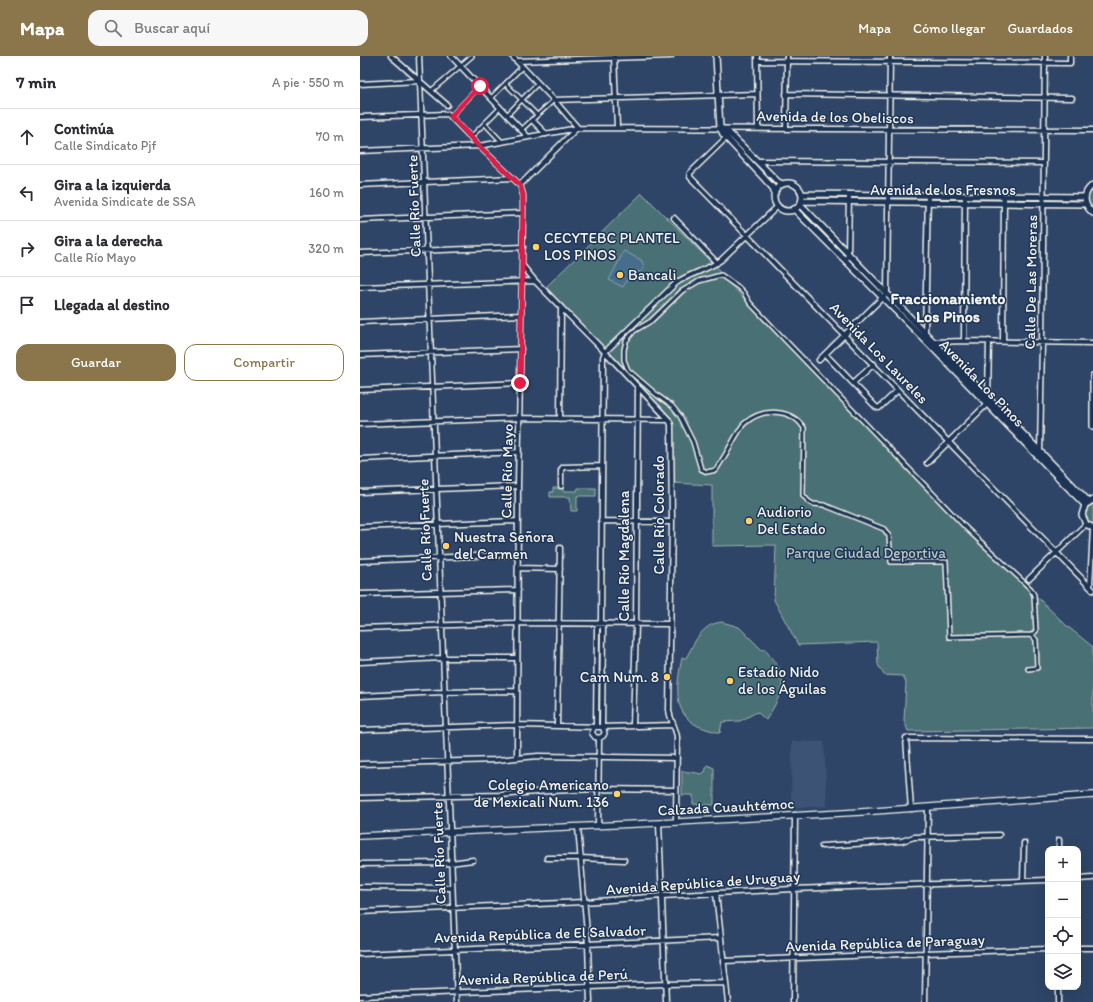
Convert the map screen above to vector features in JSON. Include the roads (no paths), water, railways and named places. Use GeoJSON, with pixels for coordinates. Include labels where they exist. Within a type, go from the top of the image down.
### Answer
{"type":"FeatureCollection","features":[{"type":"Feature","properties":{"kind":"main road","name":"Calzada Cuauhtémoc"},"geometry":{"type":"LineString","coordinates":[[360,836],[659,823],[928,807],[1093,795]]}},
{"type":"Feature","properties":{"kind":"street"},"geometry":{"type":"LineString","coordinates":[[391,56],[447,106]]}},
{"type":"Feature","properties":{"kind":"street","name":"Calle Río Fuerte"},"geometry":{"type":"LineString","coordinates":[[419,56],[424,149],[433,387],[435,489],[439,557],[456,1002]]}},
{"type":"Feature","properties":{"kind":"street"},"geometry":{"type":"LineString","coordinates":[[451,56],[528,137]]}},
{"type":"Feature","properties":{"kind":"street"},"geometry":{"type":"LineString","coordinates":[[431,91],[461,67],[472,56]]}},
{"type":"Feature","properties":{"kind":"street"},"geometry":{"type":"LineString","coordinates":[[450,115],[479,146],[520,185],[578,128],[554,100],[512,56]]}},
{"type":"Feature","properties":{"kind":"street"},"geometry":{"type":"LineString","coordinates":[[516,61],[670,56]]}},
{"type":"Feature","properties":{"kind":"street"},"geometry":{"type":"LineString","coordinates":[[716,56],[720,128],[726,138],[773,188],[775,200],[778,206],[787,211],[794,209],[801,202],[802,194],[798,187],[794,184],[783,184],[776,189],[775,193]]}},
{"type":"Feature","properties":{"kind":"street"},"geometry":{"type":"LineString","coordinates":[[819,360],[888,293],[890,56]]}},
{"type":"Feature","properties":{"kind":"street","name":"Calle De Las Moreras"},"geometry":{"type":"LineString","coordinates":[[1040,460],[1045,56]]}},
{"type":"Feature","properties":{"kind":"street"},"geometry":{"type":"LineString","coordinates":[[758,128],[757,58],[890,62],[1070,63],[1070,56]]}},
{"type":"Feature","properties":{"kind":"street"},"geometry":{"type":"LineString","coordinates":[[614,57],[617,127]]}},
{"type":"Feature","properties":{"kind":"street"},"geometry":{"type":"LineString","coordinates":[[786,58],[786,129]]}},
{"type":"Feature","properties":{"kind":"street"},"geometry":{"type":"LineString","coordinates":[[491,98],[522,67]]}},
{"type":"Feature","properties":{"kind":"street"},"geometry":{"type":"LineString","coordinates":[[360,84],[420,81]]}},
{"type":"Feature","properties":{"kind":"street"},"geometry":{"type":"LineString","coordinates":[[506,115],[538,83]]}},
{"type":"Feature","properties":{"kind":"street"},"geometry":{"type":"LineString","coordinates":[[506,84],[537,115]]}},
{"type":"Feature","properties":{"kind":"street"},"geometry":{"type":"LineString","coordinates":[[360,118],[450,115],[480,86]]}},
{"type":"Feature","properties":{"kind":"street"},"geometry":{"type":"LineString","coordinates":[[521,130],[554,100],[758,94]]}},
{"type":"Feature","properties":{"kind":"street"},"geometry":{"type":"LineString","coordinates":[[786,94],[1072,98]]}},
{"type":"Feature","properties":{"kind":"street"},"geometry":{"type":"LineString","coordinates":[[471,137],[500,108]]}},
{"type":"Feature","properties":{"kind":"street"},"geometry":{"type":"LineString","coordinates":[[532,120],[546,134]]}},
{"type":"Feature","properties":{"kind":"street"},"geometry":{"type":"LineString","coordinates":[[484,124],[502,142]]}},
{"type":"Feature","properties":{"kind":"street","name":"Avenida de los Obeliscos"},"geometry":{"type":"LineString","coordinates":[[360,152],[479,146],[578,128],[1093,130]]}},
{"type":"Feature","properties":{"kind":"street"},"geometry":{"type":"LineString","coordinates":[[720,128],[727,130],[778,182],[783,184]]}},
{"type":"Feature","properties":{"kind":"street","name":"Avenida Los Laureles"},"geometry":{"type":"LineString","coordinates":[[731,134],[690,175],[1091,588]]}},
{"type":"Feature","properties":{"kind":"street"},"geometry":{"type":"LineString","coordinates":[[758,161],[1044,163]]}},
{"type":"Feature","properties":{"kind":"street"},"geometry":{"type":"LineString","coordinates":[[360,185],[513,178]]}},
{"type":"Feature","properties":{"kind":"street","name":"Calle Río Mayo"},"geometry":{"type":"LineString","coordinates":[[517,758],[518,486],[523,247],[523,195],[520,185]]}},
{"type":"Feature","properties":{"kind":"street"},"geometry":{"type":"LineString","coordinates":[[1093,185],[1086,191],[1085,197],[1085,204],[1093,213]]}},
{"type":"Feature","properties":{"kind":"street","name":"Avenida de los Fresnos"},"geometry":{"type":"LineString","coordinates":[[802,194],[1085,197]]}},
{"type":"Feature","properties":{"kind":"street"},"geometry":{"type":"LineString","coordinates":[[846,261],[848,254],[849,194]]}},
{"type":"Feature","properties":{"kind":"street"},"geometry":{"type":"LineString","coordinates":[[924,336],[928,195]]}},
{"type":"Feature","properties":{"kind":"street"},"geometry":{"type":"LineString","coordinates":[[964,341],[966,196]]}},
{"type":"Feature","properties":{"kind":"street"},"geometry":{"type":"LineString","coordinates":[[1003,341],[1004,196]]}},
{"type":"Feature","properties":{"kind":"street","name":"Avenida de los Fresnos"},"geometry":{"type":"LineString","coordinates":[[801,202],[849,201],[1085,204]]}},
{"type":"Feature","properties":{"kind":"street","name":"Avenida Los Pinos"},"geometry":{"type":"LineString","coordinates":[[801,202],[848,254],[888,293],[924,336]]}},
{"type":"Feature","properties":{"kind":"street"},"geometry":{"type":"LineString","coordinates":[[599,738],[592,734],[593,729],[596,726],[597,629],[600,623],[602,362],[606,352],[676,283],[717,263],[748,236],[778,206]]}},
{"type":"Feature","properties":{"kind":"street","name":"Avenida Los Pinos"},"geometry":{"type":"LineString","coordinates":[[794,209],[882,298],[988,397],[1089,502]]}},
{"type":"Feature","properties":{"kind":"street"},"geometry":{"type":"LineString","coordinates":[[360,220],[523,213]]}},
{"type":"Feature","properties":{"kind":"street"},"geometry":{"type":"LineString","coordinates":[[674,218],[717,263]]}},
{"type":"Feature","properties":{"kind":"street"},"geometry":{"type":"LineString","coordinates":[[360,254],[523,247]]}},
{"type":"Feature","properties":{"kind":"street"},"geometry":{"type":"LineString","coordinates":[[522,265],[535,281],[606,352],[669,420]]}},
{"type":"Feature","properties":{"kind":"street"},"geometry":{"type":"LineString","coordinates":[[721,275],[738,287],[770,325],[967,529],[1031,590],[1034,595],[1036,631],[1032,635],[949,637],[946,562],[891,562],[889,536],[884,529],[824,505],[813,504],[808,501],[803,495],[804,428],[800,421],[777,412],[761,414],[744,423],[716,470],[707,472],[701,469],[693,442],[679,415],[672,406],[628,370],[624,360],[626,341],[634,331],[651,321],[682,291],[699,281],[721,275]]}},
{"type":"Feature","properties":{"kind":"street"},"geometry":{"type":"LineString","coordinates":[[360,287],[535,281]]}},
{"type":"Feature","properties":{"kind":"street"},"geometry":{"type":"LineString","coordinates":[[560,419],[561,307]]}},
{"type":"Feature","properties":{"kind":"street"},"geometry":{"type":"LineString","coordinates":[[360,322],[522,314]]}},
{"type":"Feature","properties":{"kind":"street"},"geometry":{"type":"LineString","coordinates":[[931,343],[964,341],[1093,343]]}},
{"type":"Feature","properties":{"kind":"street"},"geometry":{"type":"LineString","coordinates":[[927,463],[986,405],[988,397],[989,341]]}},
{"type":"Feature","properties":{"kind":"street","name":"Avenida Los Pinos"},"geometry":{"type":"LineString","coordinates":[[931,343],[986,405],[1040,460],[1089,502]]}},
{"type":"Feature","properties":{"kind":"street"},"geometry":{"type":"LineString","coordinates":[[360,356],[521,349]]}},
{"type":"Feature","properties":{"kind":"street"},"geometry":{"type":"LineString","coordinates":[[825,354],[876,407],[879,408],[898,390]]}},
{"type":"Feature","properties":{"kind":"street"},"geometry":{"type":"LineString","coordinates":[[853,383],[874,364]]}},
{"type":"Feature","properties":{"kind":"street"},"geometry":{"type":"LineString","coordinates":[[1093,376],[1093,426]]}},
{"type":"Feature","properties":{"kind":"street"},"geometry":{"type":"LineString","coordinates":[[360,390],[520,383]]}},
{"type":"Feature","properties":{"kind":"street","name":"Calle Río Magdalena"},"geometry":{"type":"LineString","coordinates":[[633,725],[636,624],[638,387]]}},
{"type":"Feature","properties":{"kind":"street"},"geometry":{"type":"LineString","coordinates":[[360,424],[520,418],[669,420]]}},
{"type":"Feature","properties":{"kind":"street","name":"Calle Río Colorado"},"geometry":{"type":"LineString","coordinates":[[669,420],[672,431],[669,710],[670,720],[676,733],[676,822]]}},
{"type":"Feature","properties":{"kind":"street"},"geometry":{"type":"LineString","coordinates":[[360,458],[519,452]]}},
{"type":"Feature","properties":{"kind":"street"},"geometry":{"type":"LineString","coordinates":[[560,486],[561,470],[563,467],[602,466]]}},
{"type":"Feature","properties":{"kind":"street"},"geometry":{"type":"LineString","coordinates":[[360,492],[518,486]]}},
{"type":"Feature","properties":{"kind":"street"},"geometry":{"type":"LineString","coordinates":[[1089,502],[1082,515],[1086,524],[1093,528],[1091,588]]}},
{"type":"Feature","properties":{"kind":"street"},"geometry":{"type":"LineString","coordinates":[[360,527],[518,521]]}},
{"type":"Feature","properties":{"kind":"street"},"geometry":{"type":"LineString","coordinates":[[601,521],[672,522]]}},
{"type":"Feature","properties":{"kind":"street"},"geometry":{"type":"LineString","coordinates":[[1029,579],[1086,524]]}},
{"type":"Feature","properties":{"kind":"street"},"geometry":{"type":"LineString","coordinates":[[557,726],[560,548]]}},
{"type":"Feature","properties":{"kind":"street"},"geometry":{"type":"LineString","coordinates":[[360,560],[518,554]]}},
{"type":"Feature","properties":{"kind":"street"},"geometry":{"type":"LineString","coordinates":[[518,568],[560,568]]}},
{"type":"Feature","properties":{"kind":"street"},"geometry":{"type":"LineString","coordinates":[[360,594],[518,590]]}},
{"type":"Feature","properties":{"kind":"street"},"geometry":{"type":"LineString","coordinates":[[360,628],[518,623],[670,624]]}},
{"type":"Feature","properties":{"kind":"street"},"geometry":{"type":"LineString","coordinates":[[599,738],[603,737],[605,734],[605,730],[602,727],[603,629],[600,623]]}},
{"type":"Feature","properties":{"kind":"street"},"geometry":{"type":"LineString","coordinates":[[1028,669],[1037,668],[1036,640],[1032,635]]}},
{"type":"Feature","properties":{"kind":"street"},"geometry":{"type":"LineString","coordinates":[[360,662],[442,658],[517,658]]}},
{"type":"Feature","properties":{"kind":"street"},"geometry":{"type":"LineString","coordinates":[[360,696],[443,692],[517,691]]}},
{"type":"Feature","properties":{"kind":"street"},"geometry":{"type":"LineString","coordinates":[[360,730],[517,725],[602,727],[673,725]]}},
{"type":"Feature","properties":{"kind":"street"},"geometry":{"type":"LineString","coordinates":[[598,826],[599,738]]}},
{"type":"Feature","properties":{"kind":"street"},"geometry":{"type":"LineString","coordinates":[[911,808],[906,738],[1093,739]]}},
{"type":"Feature","properties":{"kind":"street"},"geometry":{"type":"LineString","coordinates":[[360,764],[496,760],[538,756],[677,758]]}},
{"type":"Feature","properties":{"kind":"street"},"geometry":{"type":"LineString","coordinates":[[360,798],[501,795],[598,789],[676,790]]}},
{"type":"Feature","properties":{"kind":"street"},"geometry":{"type":"LineString","coordinates":[[925,1002],[928,807]]}},
{"type":"Feature","properties":{"kind":"street"},"geometry":{"type":"LineString","coordinates":[[792,1002],[795,815]]}},
{"type":"Feature","properties":{"kind":"street"},"geometry":{"type":"LineString","coordinates":[[659,823],[666,1002]]}},
{"type":"Feature","properties":{"kind":"street"},"geometry":{"type":"LineString","coordinates":[[578,826],[588,945],[590,1002]]}},
{"type":"Feature","properties":{"kind":"street"},"geometry":{"type":"LineString","coordinates":[[822,846],[902,841],[910,837],[999,835]]}},
{"type":"Feature","properties":{"kind":"street"},"geometry":{"type":"LineString","coordinates":[[1059,840],[1059,846]]}},
{"type":"Feature","properties":{"kind":"street"},"geometry":{"type":"LineString","coordinates":[[1023,881],[1024,843]]}},
{"type":"Feature","properties":{"kind":"street"},"geometry":{"type":"LineString","coordinates":[[547,858],[624,860]]}},
{"type":"Feature","properties":{"kind":"street"},"geometry":{"type":"LineString","coordinates":[[360,864],[473,860]]}},
{"type":"Feature","properties":{"kind":"street"},"geometry":{"type":"LineString","coordinates":[[1081,879],[1093,878]]}},
{"type":"Feature","properties":{"kind":"street","name":"Avenida República de Uruguay"},"geometry":{"type":"LineString","coordinates":[[360,912],[584,902],[793,889],[1045,880]]}},
{"type":"Feature","properties":{"kind":"street"},"geometry":{"type":"LineString","coordinates":[[360,887],[452,888]]}},
{"type":"Feature","properties":{"kind":"street"},"geometry":{"type":"LineString","coordinates":[[716,893],[728,1002]]}},
{"type":"Feature","properties":{"kind":"street","name":"Avenida República de El Salvador"},"geometry":{"type":"LineString","coordinates":[[360,954],[721,938]]}},
{"type":"Feature","properties":{"kind":"street"},"geometry":{"type":"LineString","coordinates":[[1081,948],[1093,948]]}},
{"type":"Feature","properties":{"kind":"street","name":"Avenida República de Paraguay"},"geometry":{"type":"LineString","coordinates":[[723,961],[1045,949]]}},
{"type":"Feature","properties":{"kind":"street","name":"Avenida República de Perú"},"geometry":{"type":"LineString","coordinates":[[360,996],[726,982]]}},
{"type":"Feature","properties":{"kind":"street"},"geometry":{"type":"LineString","coordinates":[[1058,990],[1058,1002]]}},
{"type":"Feature","properties":{"kind":"place","name":"CECYTEBC PLANTEL LOS PINOS"},"geometry":{"type":"Point","coordinates":[536,247]}},
{"type":"Feature","properties":{"kind":"place","name":"Bancali"},"geometry":{"type":"Point","coordinates":[620,275]}},
{"type":"Feature","properties":{"kind":"place","name":"Audiorio Del Estado"},"geometry":{"type":"Point","coordinates":[749,521]}},
{"type":"Feature","properties":{"kind":"place","name":"Nuestra Señora del Carmen"},"geometry":{"type":"Point","coordinates":[446,546]}},
{"type":"Feature","properties":{"kind":"place","name":"Cam Num. 8"},"geometry":{"type":"Point","coordinates":[667,677]}},
{"type":"Feature","properties":{"kind":"place","name":"Estadio Nido de los Águilas"},"geometry":{"type":"Point","coordinates":[730,681]}},
{"type":"Feature","properties":{"kind":"place","name":"Colegio Americano de Mexicali Num. 136"},"geometry":{"type":"Point","coordinates":[617,794]}},
{"type":"Feature","properties":{"kind":"district","name":"Fraccionamiento Los Pinos"},"geometry":{"type":"Point","coordinates":[948,307]}},
{"type":"Feature","properties":{"kind":"park label","name":"Parque Ciudad Deportiva"},"geometry":{"type":"Point","coordinates":[866,553]}}]}
